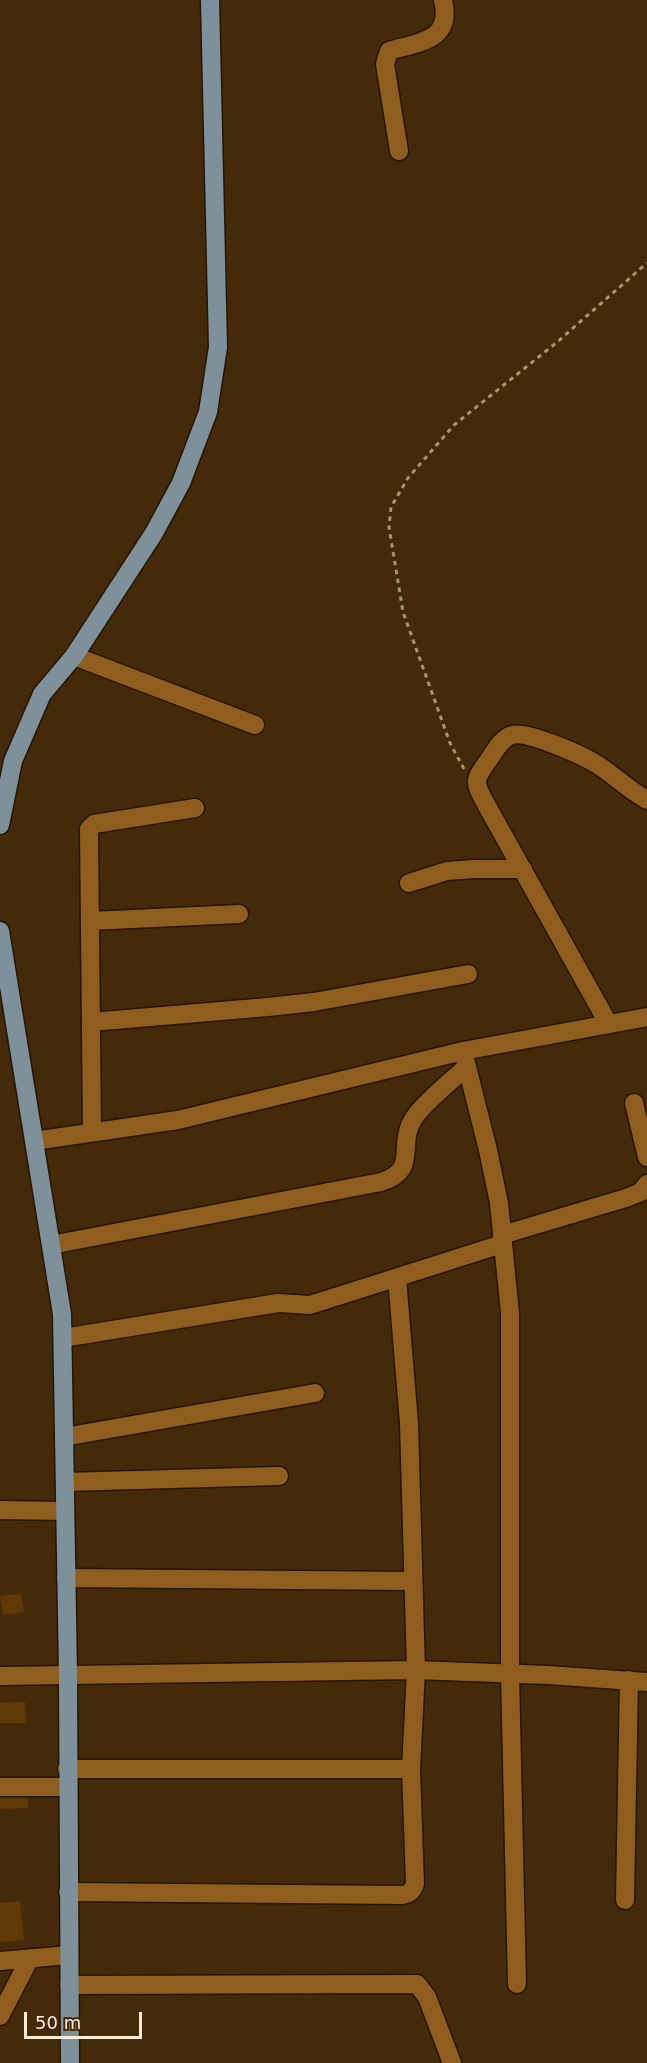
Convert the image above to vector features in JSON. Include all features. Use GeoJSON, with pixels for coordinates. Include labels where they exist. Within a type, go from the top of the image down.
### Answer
{"type":"FeatureCollection","features":[{"type":"Feature","properties":{"kind":"main road"},"geometry":{"type":"LineString","coordinates":[[0,825],[2,805],[14,761],[42,694],[74,656],[154,533],[181,483],[208,412],[218,347],[210,0]]}},
{"type":"Feature","properties":{"kind":"main road"},"geometry":{"type":"LineString","coordinates":[[0,932],[3,974],[34,1140],[62,1314],[68,1676],[70,2063]]}},
{"type":"Feature","properties":{"kind":"street"},"geometry":{"type":"LineString","coordinates":[[399,151],[385,64],[386,57],[389,51],[432,38],[440,33],[445,23],[446,12],[443,0]]}},
{"type":"Feature","properties":{"kind":"street"},"geometry":{"type":"LineString","coordinates":[[74,656],[255,725]]}},
{"type":"Feature","properties":{"kind":"street"},"geometry":{"type":"LineString","coordinates":[[608,1023],[482,797],[476,782],[477,777],[503,741],[510,735],[518,733],[542,739],[597,764],[647,800]]}},
{"type":"Feature","properties":{"kind":"street"},"geometry":{"type":"LineString","coordinates":[[92,1132],[89,829],[94,824],[195,808]]}},
{"type":"Feature","properties":{"kind":"street"},"geometry":{"type":"LineString","coordinates":[[409,883],[447,871],[523,869]]}},
{"type":"Feature","properties":{"kind":"street"},"geometry":{"type":"LineString","coordinates":[[90,921],[238,914]]}},
{"type":"Feature","properties":{"kind":"street"},"geometry":{"type":"LineString","coordinates":[[91,1022],[303,1003],[468,974]]}},
{"type":"Feature","properties":{"kind":"street"},"geometry":{"type":"LineString","coordinates":[[34,1140],[178,1120],[465,1059],[608,1023],[647,1017]]}},
{"type":"Feature","properties":{"kind":"street"},"geometry":{"type":"LineString","coordinates":[[465,1059],[488,1150],[498,1203],[510,1313],[510,1674],[517,1984]]}},
{"type":"Feature","properties":{"kind":"street"},"geometry":{"type":"LineString","coordinates":[[51,1245],[394,1178],[403,1170],[408,1129],[414,1116],[465,1059]]}},
{"type":"Feature","properties":{"kind":"street"},"geometry":{"type":"LineString","coordinates":[[634,1102],[647,1157]]}},
{"type":"Feature","properties":{"kind":"street"},"geometry":{"type":"LineString","coordinates":[[63,1338],[278,1303],[310,1305],[397,1278],[626,1198],[641,1192],[647,1184]]}},
{"type":"Feature","properties":{"kind":"street"},"geometry":{"type":"LineString","coordinates":[[68,1892],[409,1894],[415,1884],[411,1769],[416,1670],[409,1423],[397,1278]]}},
{"type":"Feature","properties":{"kind":"street"},"geometry":{"type":"LineString","coordinates":[[64,1437],[315,1393]]}},
{"type":"Feature","properties":{"kind":"street"},"geometry":{"type":"LineString","coordinates":[[65,1482],[279,1476]]}},
{"type":"Feature","properties":{"kind":"street"},"geometry":{"type":"LineString","coordinates":[[0,1509],[65,1511]]}},
{"type":"Feature","properties":{"kind":"street"},"geometry":{"type":"LineString","coordinates":[[66,1578],[412,1581]]}},
{"type":"Feature","properties":{"kind":"street"},"geometry":{"type":"LineString","coordinates":[[0,1676],[416,1670],[638,1681],[625,1900]]}},
{"type":"Feature","properties":{"kind":"street"},"geometry":{"type":"LineString","coordinates":[[0,1787],[67,1778],[411,1769]]}},
{"type":"Feature","properties":{"kind":"street"},"geometry":{"type":"LineString","coordinates":[[0,1961],[69,1955]]}},
{"type":"Feature","properties":{"kind":"street"},"geometry":{"type":"LineString","coordinates":[[0,2016],[30,1958]]}},
{"type":"Feature","properties":{"kind":"street"},"geometry":{"type":"LineString","coordinates":[[69,1985],[417,1984],[427,1997],[452,2063]]}},
{"type":"Feature","properties":{"kind":"path"},"geometry":{"type":"LineString","coordinates":[[476,782],[462,766],[450,742],[403,612],[389,527],[391,507],[408,478],[454,425],[556,344],[647,263]]}},
{"type":"Feature","properties":{"kind":"building"},"geometry":{"type":"Polygon","coordinates":[[[21,1594],[24,1612],[3,1615],[0,1596],[21,1594]]]}},
{"type":"Feature","properties":{"kind":"building"},"geometry":{"type":"Polygon","coordinates":[[[25,1702],[26,1723],[0,1723],[0,1703],[25,1702]]]}},
{"type":"Feature","properties":{"kind":"building"},"geometry":{"type":"Polygon","coordinates":[[[0,1798],[28,1798],[28,1808],[0,1809],[0,1798]]]}},
{"type":"Feature","properties":{"kind":"building"},"geometry":{"type":"Polygon","coordinates":[[[20,1901],[24,1940],[0,1942],[0,1903],[20,1901]]]}}]}
